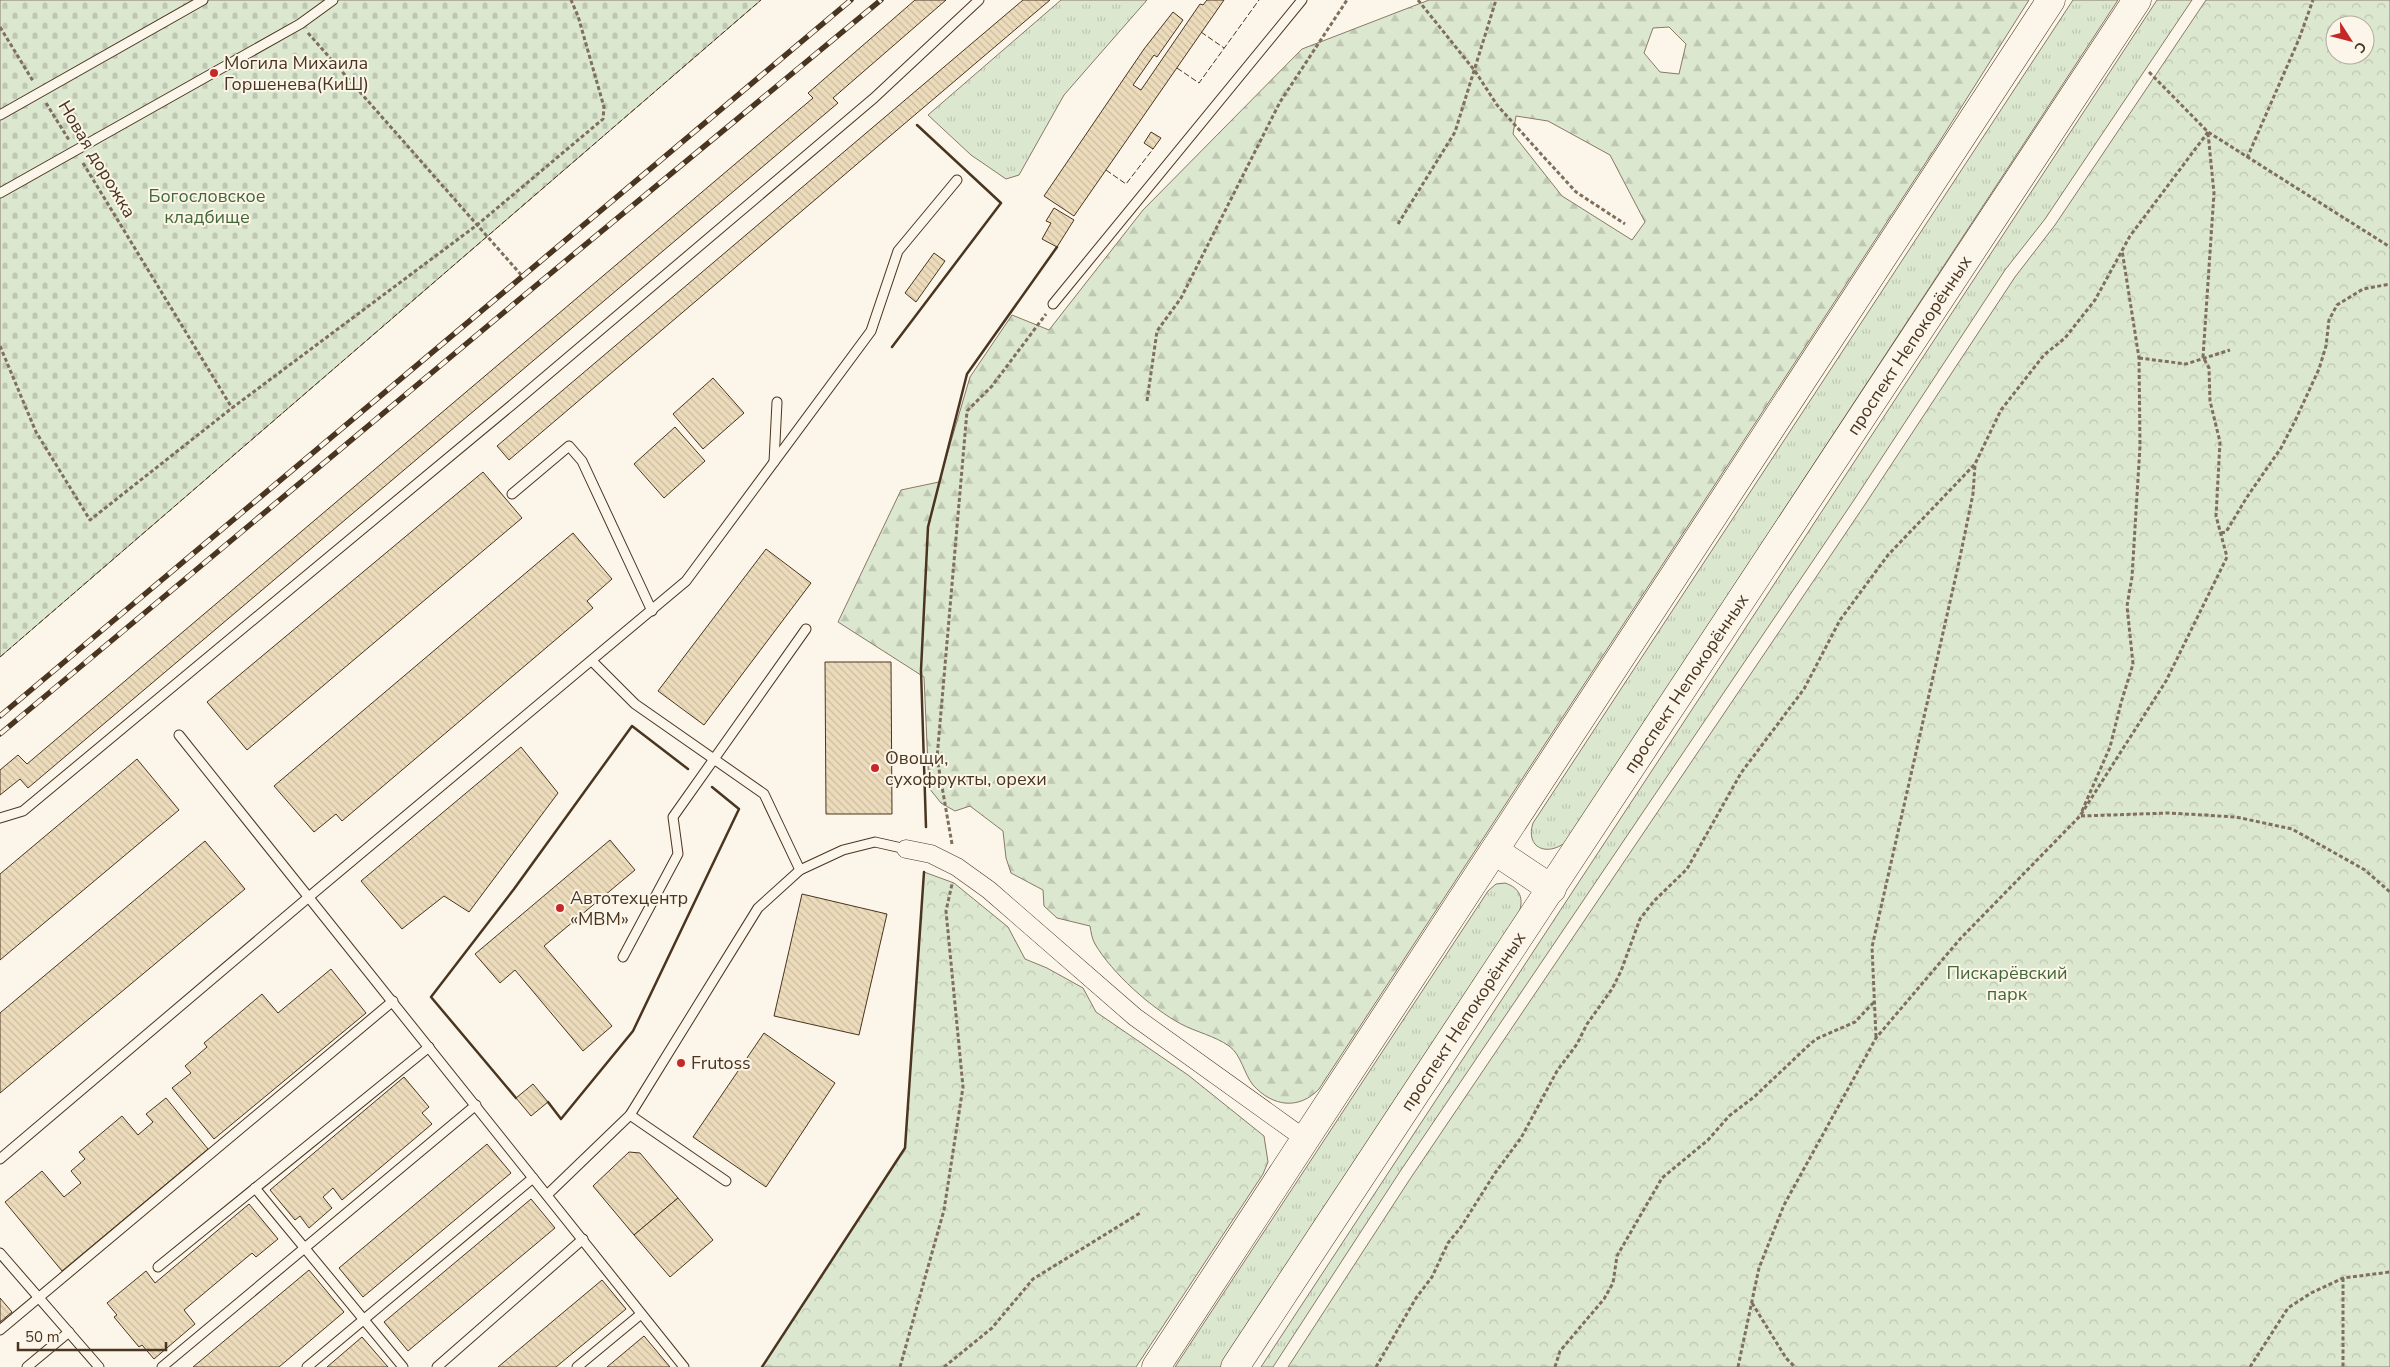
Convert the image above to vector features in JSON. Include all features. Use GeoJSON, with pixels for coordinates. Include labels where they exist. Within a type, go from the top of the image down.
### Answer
{"type":"FeatureCollection","features":[{"type":"Feature","properties":{"kind":"main road"},"geometry":{"type":"LineString","coordinates":[[1156,1367],[2051,0]]}},
{"type":"Feature","properties":{"kind":"main road","name":"проспект Непокорённых"},"geometry":{"type":"LineString","coordinates":[[1235,1367],[2137,0]]}},
{"type":"Feature","properties":{"kind":"main road"},"geometry":{"type":"LineString","coordinates":[[1495,851],[1552,889]]}},
{"type":"Feature","properties":{"kind":"street"},"geometry":{"type":"LineString","coordinates":[[906,849],[931,854],[957,867],[989,890],[1135,1016],[1305,1139]]}},
{"type":"Feature","properties":{"kind":"lane"},"geometry":{"type":"LineString","coordinates":[[0,115],[39,91],[203,0]]}},
{"type":"Feature","properties":{"kind":"lane"},"geometry":{"type":"LineString","coordinates":[[0,193],[300,24],[333,0]]}},
{"type":"Feature","properties":{"kind":"lane"},"geometry":{"type":"LineString","coordinates":[[0,818],[23,811],[513,404],[874,98],[979,0]]}},
{"type":"Feature","properties":{"kind":"lane"},"geometry":{"type":"LineString","coordinates":[[1053,304],[1302,0]]}},
{"type":"Feature","properties":{"kind":"lane"},"geometry":{"type":"LineString","coordinates":[[0,1159],[686,581],[870,331],[898,251],[957,180]]}},
{"type":"Feature","properties":{"kind":"lane"},"geometry":{"type":"LineString","coordinates":[[774,463],[777,402]]}},
{"type":"Feature","properties":{"kind":"lane"},"geometry":{"type":"LineString","coordinates":[[512,494],[570,446],[582,461],[652,611]]}},
{"type":"Feature","properties":{"kind":"lane"},"geometry":{"type":"LineString","coordinates":[[623,956],[678,854],[673,817],[806,629]]}},
{"type":"Feature","properties":{"kind":"lane"},"geometry":{"type":"LineString","coordinates":[[592,661],[634,704],[764,794],[800,870]]}},
{"type":"Feature","properties":{"kind":"lane"},"geometry":{"type":"LineString","coordinates":[[179,735],[310,896],[684,1367]]}},
{"type":"Feature","properties":{"kind":"lane"},"geometry":{"type":"LineString","coordinates":[[547,1195],[630,1115],[758,908],[800,870],[844,850],[875,842],[906,849]]}},
{"type":"Feature","properties":{"kind":"lane"},"geometry":{"type":"LineString","coordinates":[[0,1330],[393,1001]]}},
{"type":"Feature","properties":{"kind":"lane"},"geometry":{"type":"LineString","coordinates":[[158,1267],[429,1047]]}},
{"type":"Feature","properties":{"kind":"lane"},"geometry":{"type":"LineString","coordinates":[[162,1367],[476,1106]]}},
{"type":"Feature","properties":{"kind":"lane"},"geometry":{"type":"LineString","coordinates":[[630,1115],[726,1181]]}},
{"type":"Feature","properties":{"kind":"lane"},"geometry":{"type":"LineString","coordinates":[[307,1367],[533,1178]]}},
{"type":"Feature","properties":{"kind":"lane"},"geometry":{"type":"LineString","coordinates":[[255,1188],[403,1367]]}},
{"type":"Feature","properties":{"kind":"lane"},"geometry":{"type":"LineString","coordinates":[[437,1367],[583,1239]]}},
{"type":"Feature","properties":{"kind":"lane"},"geometry":{"type":"LineString","coordinates":[[0,1253],[99,1367]]}},
{"type":"Feature","properties":{"kind":"lane"},"geometry":{"type":"LineString","coordinates":[[577,1367],[642,1314]]}},
{"type":"Feature","properties":{"kind":"lane"},"geometry":{"type":"LineString","coordinates":[[27,1367],[69,1332]]}},
{"type":"Feature","properties":{"kind":"path"},"geometry":{"type":"LineString","coordinates":[[0,346],[36,432],[90,520],[232,408],[477,225],[604,119],[604,107],[578,16],[571,0]]}},
{"type":"Feature","properties":{"kind":"path"},"geometry":{"type":"LineString","coordinates":[[1147,401],[1158,332],[1181,298],[1280,102],[1347,0]]}},
{"type":"Feature","properties":{"kind":"path"},"geometry":{"type":"LineString","coordinates":[[1418,0],[1475,71],[1497,105],[1576,192],[1625,224]]}},
{"type":"Feature","properties":{"kind":"path"},"geometry":{"type":"LineString","coordinates":[[1398,224],[1456,132],[1496,0]]}},
{"type":"Feature","properties":{"kind":"path"},"geometry":{"type":"LineString","coordinates":[[2246,158],[2299,39],[2313,0]]}},
{"type":"Feature","properties":{"kind":"path"},"geometry":{"type":"LineString","coordinates":[[300,24],[522,277]]}},
{"type":"Feature","properties":{"kind":"path","name":"Новая дорожка"},"geometry":{"type":"LineString","coordinates":[[0,27],[232,408]]}},
{"type":"Feature","properties":{"kind":"path"},"geometry":{"type":"LineString","coordinates":[[2149,72],[2208,132],[2246,158],[2333,209],[2390,246]]}},
{"type":"Feature","properties":{"kind":"path"},"geometry":{"type":"LineString","coordinates":[[1376,1367],[1416,1298],[1432,1277],[1448,1243],[1461,1227],[1520,1138],[1557,1070],[1577,1044],[1587,1024],[1612,989],[1621,971],[1640,919],[1687,869],[1741,773],[1804,689],[1840,620],[1875,571],[1975,464],[2001,410],[2044,355],[2065,338],[2079,322],[2095,300],[2122,250],[2151,206],[2208,132]]}},
{"type":"Feature","properties":{"kind":"path"},"geometry":{"type":"LineString","coordinates":[[1738,1367],[1759,1268],[1784,1205],[1876,1038],[1960,939],[2080,816],[2166,681],[2227,557],[2216,504],[2220,442],[2210,401],[2209,368],[2203,357],[2214,193],[2208,132]]}},
{"type":"Feature","properties":{"kind":"path"},"geometry":{"type":"LineString","coordinates":[[2080,816],[2110,747],[2120,703],[2132,673],[2133,654],[2127,606],[2132,577],[2140,446],[2139,358],[2122,250]]}},
{"type":"Feature","properties":{"kind":"path"},"geometry":{"type":"LineString","coordinates":[[2221,533],[2226,532],[2230,527],[2246,497],[2281,448],[2295,421],[2319,369],[2326,346],[2329,320],[2337,305],[2364,290],[2390,284]]}},
{"type":"Feature","properties":{"kind":"path"},"geometry":{"type":"LineString","coordinates":[[992,386],[1053,304]]}},
{"type":"Feature","properties":{"kind":"path"},"geometry":{"type":"LineString","coordinates":[[2139,358],[2186,364],[2203,357],[2230,350]]}},
{"type":"Feature","properties":{"kind":"path"},"geometry":{"type":"LineString","coordinates":[[1876,1038],[1872,947],[1959,562],[1973,494],[1975,464]]}},
{"type":"Feature","properties":{"kind":"path"},"geometry":{"type":"LineString","coordinates":[[2080,816],[2169,813],[2226,816],[2292,828],[2365,870],[2390,892]]}},
{"type":"Feature","properties":{"kind":"path"},"geometry":{"type":"LineString","coordinates":[[1555,1367],[1560,1352],[1571,1336],[1609,1291],[1613,1283],[1617,1256],[1662,1178],[1708,1140],[1729,1116],[1754,1097],[1816,1039],[1855,1022],[1874,1001]]}},
{"type":"Feature","properties":{"kind":"path"},"geometry":{"type":"LineString","coordinates":[[944,1367],[992,1328],[1033,1279],[1140,1213]]}},
{"type":"Feature","properties":{"kind":"path"},"geometry":{"type":"LineString","coordinates":[[2250,1367],[2288,1308],[2311,1293],[2343,1278],[2390,1272]]}},
{"type":"Feature","properties":{"kind":"path"},"geometry":{"type":"LineString","coordinates":[[2343,1278],[2343,1367]]}},
{"type":"Feature","properties":{"kind":"path"},"geometry":{"type":"LineString","coordinates":[[1752,1302],[1786,1358],[1795,1367]]}},
{"type":"Feature","properties":{"kind":"green space","name":"Богословское кладбище"},"geometry":{"type":"Polygon","coordinates":[[[0,0],[761,0],[0,657],[0,0]]]}},
{"type":"Feature","properties":{"kind":"green space"},"geometry":{"type":"Polygon","coordinates":[[[1061,0],[1147,0],[1064,95],[1019,175],[1006,179],[971,155],[928,115],[1061,0]]]}},
{"type":"Feature","properties":{"kind":"green space"},"geometry":{"type":"Polygon","coordinates":[[[1429,0],[2029,0],[1938,144],[1319,1089],[1303,1100],[1295,1103],[1286,1103],[1269,1098],[1253,1085],[1237,1054],[1229,1046],[1218,1039],[1187,1027],[1169,1017],[1133,989],[1102,955],[1094,942],[1090,926],[1057,918],[1044,906],[1043,890],[1011,873],[1006,858],[1003,831],[970,806],[955,811],[941,803],[929,788],[924,677],[838,622],[901,490],[939,482],[970,377],[1012,315],[1049,330],[1143,210],[1302,49],[1429,0]],[[1669,27],[1653,28],[1644,53],[1660,72],[1679,74],[1686,44],[1669,27]],[[1516,116],[1513,134],[1562,196],[1632,240],[1645,222],[1610,155],[1548,121],[1516,116]]]}},
{"type":"Feature","properties":{"kind":"green space"},"geometry":{"type":"Polygon","coordinates":[[[2073,0],[2118,0],[1566,842],[1552,849],[1539,848],[1532,839],[1533,823],[2073,0]]]}},
{"type":"Feature","properties":{"kind":"green space"},"geometry":{"type":"Polygon","coordinates":[[[2157,0],[2192,0],[2045,219],[2005,270],[1854,500],[1399,1173],[1273,1367],[1261,1367],[2157,0]]]}},
{"type":"Feature","properties":{"kind":"green space","name":"Пискарёвский парк"},"geometry":{"type":"Polygon","coordinates":[[[2206,0],[2390,0],[2390,1367],[1288,1367],[1410,1179],[1864,506],[2015,277],[2055,225],[2206,0]]]}},
{"type":"Feature","properties":{"kind":"green space"},"geometry":{"type":"Polygon","coordinates":[[[924,872],[954,883],[1008,927],[1025,959],[1047,968],[1083,988],[1096,1012],[1188,1075],[1264,1136],[1268,1162],[1263,1174],[1136,1367],[762,1367],[905,1148],[924,872]]]}},
{"type":"Feature","properties":{"kind":"green space"},"geometry":{"type":"Polygon","coordinates":[[[1505,883],[1520,894],[1519,913],[1222,1367],[1175,1367],[1488,891],[1496,884],[1505,883]]]}},
{"type":"Feature","properties":{"kind":"building"},"geometry":{"type":"Polygon","coordinates":[[[915,0],[946,0],[833,98],[838,103],[28,788],[20,779],[0,795],[0,770],[18,755],[27,764],[813,98],[808,93],[915,0]]]}},
{"type":"Feature","properties":{"kind":"building"},"geometry":{"type":"Polygon","coordinates":[[[1023,0],[1050,0],[509,460],[497,446],[1023,0]]]}},
{"type":"Feature","properties":{"kind":"building"},"geometry":{"type":"Polygon","coordinates":[[[1207,0],[1224,0],[1074,216],[1044,196],[1144,49],[1173,12],[1183,20],[1157,57],[1154,55],[1133,85],[1141,90],[1200,4],[1203,5],[1207,0]]]}},
{"type":"Feature","properties":{"kind":"building"},"geometry":{"type":"Polygon","coordinates":[[[1151,132],[1161,138],[1153,149],[1144,143],[1151,132]]]}},
{"type":"Feature","properties":{"kind":"building"},"geometry":{"type":"Polygon","coordinates":[[[1054,208],[1074,220],[1057,247],[1042,239],[1051,223],[1046,221],[1054,208]]]}},
{"type":"Feature","properties":{"kind":"building"},"geometry":{"type":"Polygon","coordinates":[[[934,253],[945,261],[916,302],[905,293],[934,253]]]}},
{"type":"Feature","properties":{"kind":"building"},"geometry":{"type":"Polygon","coordinates":[[[713,378],[744,413],[703,449],[673,414],[713,378]]]}},
{"type":"Feature","properties":{"kind":"building"},"geometry":{"type":"Polygon","coordinates":[[[675,427],[705,461],[664,498],[634,464],[675,427]]]}},
{"type":"Feature","properties":{"kind":"building"},"geometry":{"type":"Polygon","coordinates":[[[483,472],[522,518],[247,750],[207,702],[483,472]]]}},
{"type":"Feature","properties":{"kind":"building"},"geometry":{"type":"Polygon","coordinates":[[[573,533],[612,579],[587,601],[593,608],[342,821],[336,814],[314,832],[274,786],[573,533]]]}},
{"type":"Feature","properties":{"kind":"building"},"geometry":{"type":"Polygon","coordinates":[[[766,549],[811,583],[704,725],[658,691],[766,549]]]}},
{"type":"Feature","properties":{"kind":"building"},"geometry":{"type":"Polygon","coordinates":[[[825,662],[891,662],[892,814],[826,814],[825,662]]]}},
{"type":"Feature","properties":{"kind":"building"},"geometry":{"type":"Polygon","coordinates":[[[521,747],[558,793],[469,912],[444,896],[402,929],[361,881],[521,747]]]}},
{"type":"Feature","properties":{"kind":"building"},"geometry":{"type":"Polygon","coordinates":[[[137,759],[179,810],[0,960],[0,874],[137,759]]]}},
{"type":"Feature","properties":{"kind":"building","name":"Автотехцентр «МВМ»"},"geometry":{"type":"Polygon","coordinates":[[[610,840],[635,870],[544,946],[612,1026],[583,1051],[515,970],[500,983],[475,954],[610,840]]]}},
{"type":"Feature","properties":{"kind":"building"},"geometry":{"type":"Polygon","coordinates":[[[205,841],[245,889],[0,1093],[0,1013],[205,841]]]}},
{"type":"Feature","properties":{"kind":"building"},"geometry":{"type":"Polygon","coordinates":[[[802,894],[887,914],[859,1035],[774,1016],[802,894]]]}},
{"type":"Feature","properties":{"kind":"building"},"geometry":{"type":"Polygon","coordinates":[[[331,969],[366,1013],[214,1139],[172,1088],[191,1073],[185,1066],[207,1047],[204,1043],[262,994],[278,1013],[331,969]]]}},
{"type":"Feature","properties":{"kind":"building"},"geometry":{"type":"Polygon","coordinates":[[[764,1033],[835,1083],[766,1187],[693,1137],[764,1033]]]}},
{"type":"Feature","properties":{"kind":"building"},"geometry":{"type":"Polygon","coordinates":[[[404,1077],[429,1107],[422,1113],[432,1124],[342,1200],[333,1188],[323,1197],[332,1208],[309,1228],[300,1216],[295,1220],[270,1190],[404,1077]]]}},
{"type":"Feature","properties":{"kind":"building"},"geometry":{"type":"Polygon","coordinates":[[[533,1084],[548,1102],[531,1116],[516,1098],[533,1084]]]}},
{"type":"Feature","properties":{"kind":"building"},"geometry":{"type":"Polygon","coordinates":[[[166,1098],[208,1149],[62,1271],[5,1202],[42,1171],[64,1197],[81,1183],[71,1171],[85,1159],[79,1152],[122,1116],[138,1135],[153,1122],[146,1114],[166,1098]]]}},
{"type":"Feature","properties":{"kind":"building"},"geometry":{"type":"Polygon","coordinates":[[[487,1144],[511,1173],[363,1297],[339,1268],[487,1144]]]}},
{"type":"Feature","properties":{"kind":"building"},"geometry":{"type":"Polygon","coordinates":[[[629,1152],[640,1153],[678,1198],[634,1235],[593,1186],[629,1152]]]}},
{"type":"Feature","properties":{"kind":"building"},"geometry":{"type":"Polygon","coordinates":[[[678,1198],[713,1240],[670,1277],[634,1235],[678,1198]]]}},
{"type":"Feature","properties":{"kind":"building"},"geometry":{"type":"Polygon","coordinates":[[[531,1199],[555,1228],[408,1351],[384,1322],[531,1199]]]}},
{"type":"Feature","properties":{"kind":"building"},"geometry":{"type":"Polygon","coordinates":[[[249,1204],[278,1239],[256,1257],[252,1253],[184,1310],[195,1324],[154,1359],[142,1345],[139,1347],[114,1317],[117,1315],[107,1303],[146,1271],[155,1283],[249,1204]]]}},
{"type":"Feature","properties":{"kind":"building"},"geometry":{"type":"Polygon","coordinates":[[[309,1270],[344,1312],[279,1367],[193,1367],[309,1270]]]}},
{"type":"Feature","properties":{"kind":"building"},"geometry":{"type":"Polygon","coordinates":[[[602,1280],[626,1309],[556,1367],[498,1367],[602,1280]]]}},
{"type":"Feature","properties":{"kind":"building"},"geometry":{"type":"Polygon","coordinates":[[[0,1298],[12,1312],[0,1322],[0,1298]]]}},
{"type":"Feature","properties":{"kind":"building"},"geometry":{"type":"Polygon","coordinates":[[[644,1336],[670,1367],[607,1367],[644,1336]]]}},
{"type":"Feature","properties":{"kind":"building"},"geometry":{"type":"Polygon","coordinates":[[[362,1337],[388,1367],[327,1367],[362,1337]]]}},
{"type":"Feature","properties":{"kind":"railway"},"geometry":{"type":"LineString","coordinates":[[0,716],[851,0]]}},
{"type":"Feature","properties":{"kind":"railway"},"geometry":{"type":"LineString","coordinates":[[0,734],[881,0]]}},
{"type":"Feature","properties":{"kind":"fence"},"geometry":{"type":"LineString","coordinates":[[0,657],[761,0]]}},
{"type":"Feature","properties":{"kind":"fence"},"geometry":{"type":"LineString","coordinates":[[1177,68],[1199,83],[1259,0]]}},
{"type":"Feature","properties":{"kind":"fence"},"geometry":{"type":"LineString","coordinates":[[1201,32],[1224,48]]}},
{"type":"Feature","properties":{"kind":"fence"},"geometry":{"type":"LineString","coordinates":[[1106,170],[1126,184],[1153,149]]}},
{"type":"Feature","properties":{"kind":"wall"},"geometry":{"type":"LineString","coordinates":[[892,347],[1001,203],[917,125]]}},
{"type":"Feature","properties":{"kind":"wall"},"geometry":{"type":"LineString","coordinates":[[926,827],[921,670],[928,527],[967,374],[1057,247]]}},
{"type":"Feature","properties":{"kind":"wall"},"geometry":{"type":"LineString","coordinates":[[516,1098],[431,997],[514,889],[632,726],[688,769]]}},
{"type":"Feature","properties":{"kind":"wall"},"geometry":{"type":"LineString","coordinates":[[548,1102],[561,1119],[633,1031],[739,809],[712,787]]}},
{"type":"Feature","properties":{"kind":"wall"},"geometry":{"type":"LineString","coordinates":[[762,1367],[905,1148],[924,872]]}},
{"type":"Feature","properties":{"kind":"place","name":"Могила Михаила Горшенева(КиШ)"},"geometry":{"type":"Point","coordinates":[214,73]}},
{"type":"Feature","properties":{"kind":"place","name":"Овощи, сухофрукты, орехи"},"geometry":{"type":"Point","coordinates":[875,768]}},
{"type":"Feature","properties":{"kind":"place","name":"Автотехцентр «МВМ»"},"geometry":{"type":"Point","coordinates":[560,908]}},
{"type":"Feature","properties":{"kind":"place","name":"Frutoss"},"geometry":{"type":"Point","coordinates":[681,1063]}}]}
